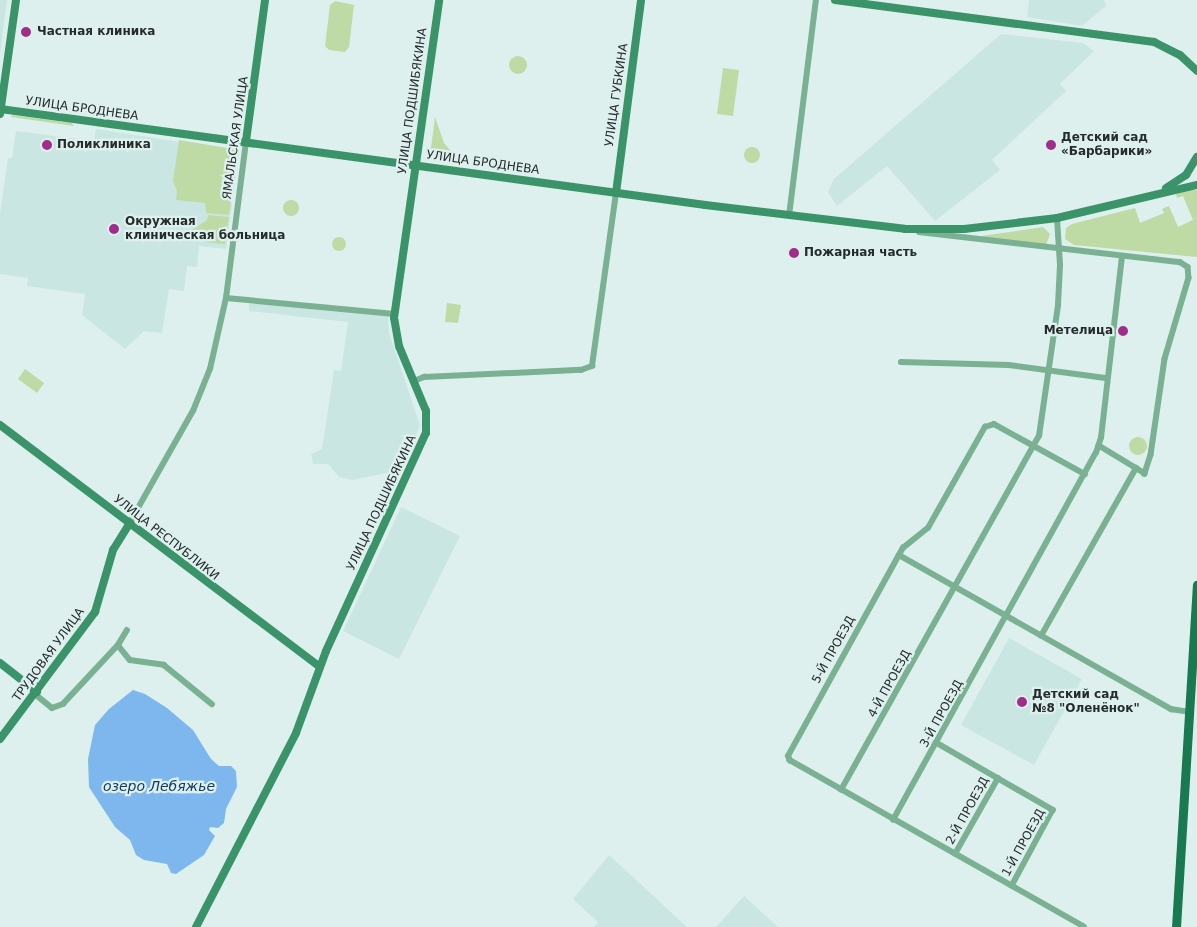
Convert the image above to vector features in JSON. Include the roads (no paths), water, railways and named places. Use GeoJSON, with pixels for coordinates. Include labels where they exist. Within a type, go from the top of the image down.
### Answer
{"type":"FeatureCollection","features":[{"type":"Feature","properties":{"kind":"main road"},"geometry":{"type":"LineString","coordinates":[[0,114],[16,0]]}},
{"type":"Feature","properties":{"kind":"main road","name":"ЯМАЛЬСКАЯ УЛИЦА"},"geometry":{"type":"LineString","coordinates":[[246,141],[265,0]]}},
{"type":"Feature","properties":{"kind":"main road","name":"УЛИЦА ПОДШИБЯКИНА"},"geometry":{"type":"LineString","coordinates":[[196,927],[286,754],[320,667],[425,438],[426,411],[396,338],[394,314],[438,0]]}},
{"type":"Feature","properties":{"kind":"main road","name":"УЛИЦА ГУБКИНА"},"geometry":{"type":"LineString","coordinates":[[616,193],[642,0]]}},
{"type":"Feature","properties":{"kind":"main road"},"geometry":{"type":"LineString","coordinates":[[834,0],[1154,42],[1180,55],[1197,71]]}},
{"type":"Feature","properties":{"kind":"main road","name":"УЛИЦА БРОДНЕВА"},"geometry":{"type":"LineString","coordinates":[[0,109],[788,216],[905,229],[964,229],[1057,218],[1197,185]]}},
{"type":"Feature","properties":{"kind":"main road"},"geometry":{"type":"LineString","coordinates":[[1158,193],[1186,175],[1197,157]]}},
{"type":"Feature","properties":{"kind":"main road","name":"УЛИЦА РЕСПУБЛИКИ"},"geometry":{"type":"LineString","coordinates":[[0,425],[320,667]]}},
{"type":"Feature","properties":{"kind":"main road","name":"ТРУДОВАЯ УЛИЦА"},"geometry":{"type":"LineString","coordinates":[[0,739],[95,612],[113,550],[129,524]]}},
{"type":"Feature","properties":{"kind":"main road"},"geometry":{"type":"LineString","coordinates":[[1176,927],[1197,585]]}},
{"type":"Feature","properties":{"kind":"main road"},"geometry":{"type":"LineString","coordinates":[[0,663],[36,693]]}},
{"type":"Feature","properties":{"kind":"street"},"geometry":{"type":"LineString","coordinates":[[788,216],[816,0]]}},
{"type":"Feature","properties":{"kind":"street","name":"ЯМАЛЬСКАЯ УЛИЦА"},"geometry":{"type":"LineString","coordinates":[[129,524],[193,412],[210,369],[226,298],[246,141]]}},
{"type":"Feature","properties":{"kind":"street"},"geometry":{"type":"LineString","coordinates":[[414,380],[424,377],[580,370],[592,366],[616,193]]}},
{"type":"Feature","properties":{"kind":"street","name":"4-Й ПРОЕЗД"},"geometry":{"type":"LineString","coordinates":[[841,790],[1034,446],[1041,428],[1058,305],[1059,250],[1057,218]]}},
{"type":"Feature","properties":{"kind":"street"},"geometry":{"type":"LineString","coordinates":[[905,229],[1059,250],[1180,262],[1189,271],[1165,359],[1149,463],[1145,474],[1098,446]]}},
{"type":"Feature","properties":{"kind":"street","name":"3-Й ПРОЕЗД"},"geometry":{"type":"LineString","coordinates":[[893,820],[1008,617],[1085,474],[1098,446],[1122,257]]}},
{"type":"Feature","properties":{"kind":"street"},"geometry":{"type":"LineString","coordinates":[[226,298],[394,314]]}},
{"type":"Feature","properties":{"kind":"street"},"geometry":{"type":"LineString","coordinates":[[901,362],[997,364],[1107,378]]}},
{"type":"Feature","properties":{"kind":"street","name":"5-Й ПРОЕЗД"},"geometry":{"type":"LineString","coordinates":[[841,790],[790,761],[788,756],[899,556],[906,545],[928,528],[988,424],[1034,446]]}},
{"type":"Feature","properties":{"kind":"street"},"geometry":{"type":"LineString","coordinates":[[1034,446],[1085,474]]}},
{"type":"Feature","properties":{"kind":"street"},"geometry":{"type":"LineString","coordinates":[[1041,636],[1136,468]]}},
{"type":"Feature","properties":{"kind":"street"},"geometry":{"type":"LineString","coordinates":[[899,556],[1171,709],[1189,712]]}},
{"type":"Feature","properties":{"kind":"street"},"geometry":{"type":"LineString","coordinates":[[36,693],[52,708],[68,701],[118,645],[128,630]]}},
{"type":"Feature","properties":{"kind":"street"},"geometry":{"type":"LineString","coordinates":[[118,645],[130,660],[164,665],[212,704]]}},
{"type":"Feature","properties":{"kind":"street"},"geometry":{"type":"LineString","coordinates":[[937,743],[998,778]]}},
{"type":"Feature","properties":{"kind":"street","name":"1-Й ПРОЕЗД"},"geometry":{"type":"LineString","coordinates":[[998,778],[1053,810],[1012,886]]}},
{"type":"Feature","properties":{"kind":"street","name":"2-Й ПРОЕЗД"},"geometry":{"type":"LineString","coordinates":[[955,854],[998,778]]}},
{"type":"Feature","properties":{"kind":"street"},"geometry":{"type":"LineString","coordinates":[[841,790],[1084,927]]}},
{"type":"Feature","properties":{"kind":"water","name":"озеро Лебяжье"},"geometry":{"type":"Polygon","coordinates":[[[133,690],[145,694],[167,708],[193,730],[211,759],[219,766],[231,766],[236,771],[237,787],[226,809],[224,823],[218,828],[210,827],[209,830],[215,836],[204,855],[176,874],[171,873],[167,864],[144,860],[136,855],[130,840],[115,827],[89,787],[88,759],[95,725],[109,709],[133,690]]]}},
{"type":"Feature","properties":{"kind":"place","name":"Частная клиника"},"geometry":{"type":"Point","coordinates":[26,32]}},
{"type":"Feature","properties":{"kind":"place","name":"Поликлиника"},"geometry":{"type":"Point","coordinates":[47,145]}},
{"type":"Feature","properties":{"kind":"place","name":"Детский сад «Барбарики»"},"geometry":{"type":"Point","coordinates":[1051,145]}},
{"type":"Feature","properties":{"kind":"place","name":"Окружная клиническая больница"},"geometry":{"type":"Point","coordinates":[114,229]}},
{"type":"Feature","properties":{"kind":"place","name":"Пожарная часть"},"geometry":{"type":"Point","coordinates":[794,253]}},
{"type":"Feature","properties":{"kind":"place","name":"Метелица"},"geometry":{"type":"Point","coordinates":[1123,331]}},
{"type":"Feature","properties":{"kind":"place","name":"Детский сад №8 \"Оленёнок\""},"geometry":{"type":"Point","coordinates":[1022,702]}}]}
